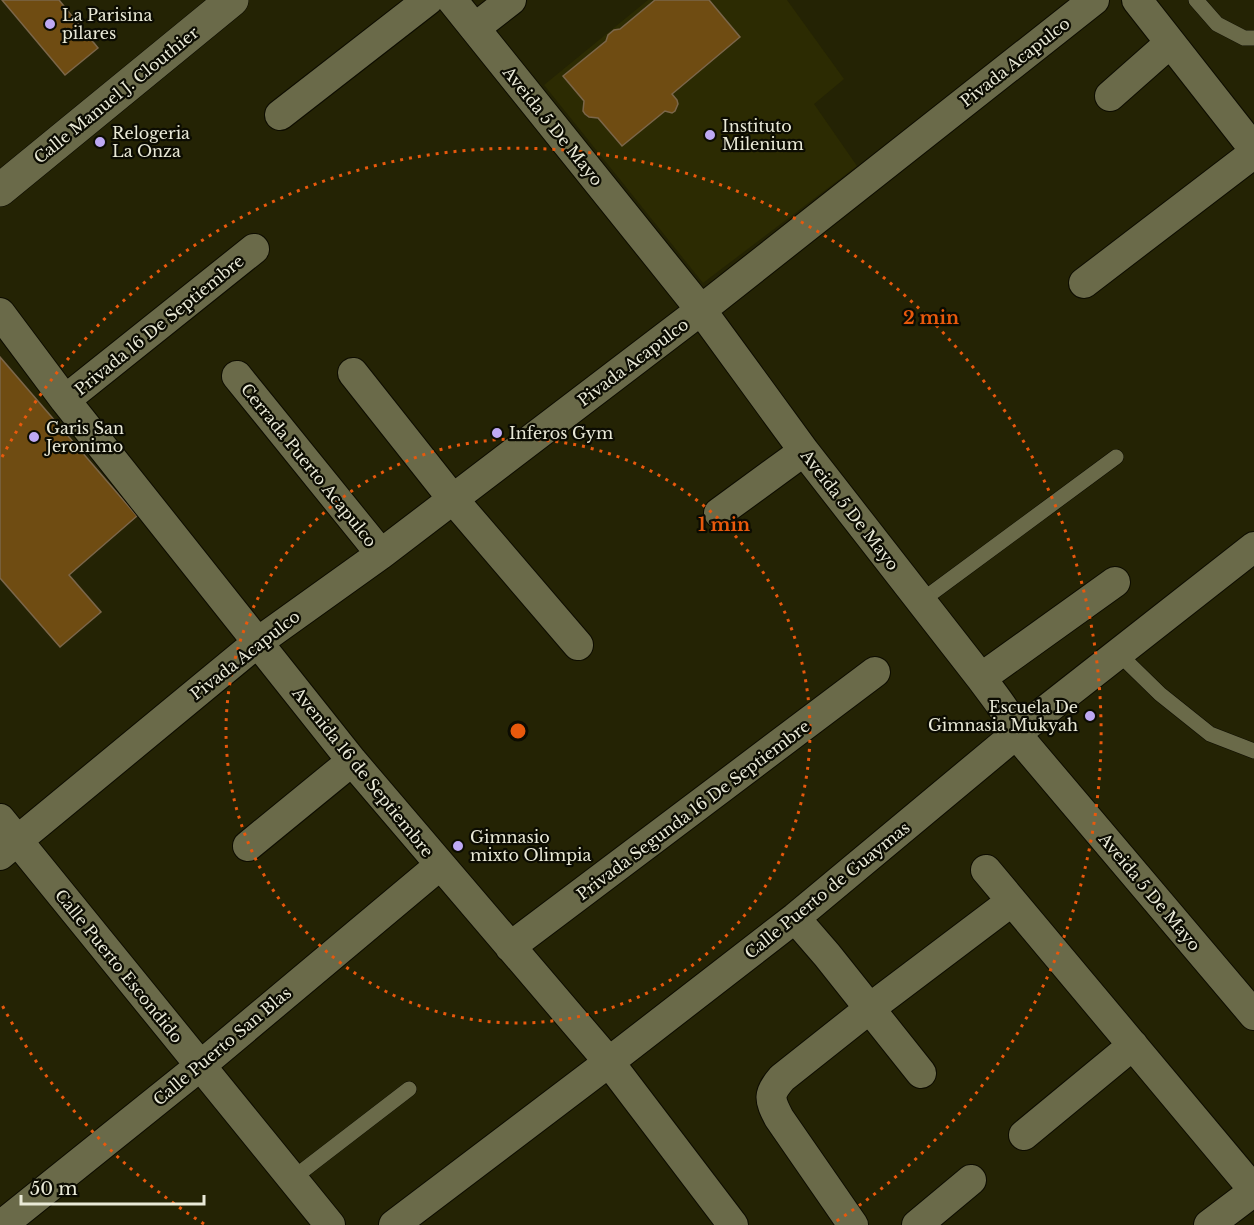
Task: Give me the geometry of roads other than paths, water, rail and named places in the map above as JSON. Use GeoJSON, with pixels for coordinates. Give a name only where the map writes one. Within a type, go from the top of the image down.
{"type":"FeatureCollection","features":[{"type":"Feature","properties":{"kind":"street","name":"Calle Manuel J. Clouthier"},"geometry":{"type":"LineString","coordinates":[[0,161],[196,0]]}},
{"type":"Feature","properties":{"kind":"street","name":"Calle Manuel J. Clouthier"},"geometry":{"type":"LineString","coordinates":[[0,190],[232,0]]}},
{"type":"Feature","properties":{"kind":"street"},"geometry":{"type":"LineString","coordinates":[[280,115],[428,0]]}},
{"type":"Feature","properties":{"kind":"street","name":"Aveida 5 De Mayo"},"geometry":{"type":"LineString","coordinates":[[452,0],[701,310],[804,451],[981,678],[1007,715],[1016,735],[1254,1015]]}},
{"type":"Feature","properties":{"kind":"street"},"geometry":{"type":"LineString","coordinates":[[475,28],[511,0]]}},
{"type":"Feature","properties":{"kind":"street","name":"Pivada Acapulco"},"geometry":{"type":"LineString","coordinates":[[6,838],[258,642],[381,554],[701,310],[1094,0]]}},
{"type":"Feature","properties":{"kind":"street"},"geometry":{"type":"LineString","coordinates":[[1084,283],[1254,151],[1137,0]]}},
{"type":"Feature","properties":{"kind":"street"},"geometry":{"type":"LineString","coordinates":[[1110,96],[1170,43]]}},
{"type":"Feature","properties":{"kind":"street","name":"Privada 16 De Septiembre"},"geometry":{"type":"LineString","coordinates":[[65,400],[254,249]]}},
{"type":"Feature","properties":{"kind":"street","name":"Avenida 16 de Septiembre"},"geometry":{"type":"LineString","coordinates":[[0,313],[65,400],[352,761],[609,1062],[733,1225]]}},
{"type":"Feature","properties":{"kind":"street"},"geometry":{"type":"LineString","coordinates":[[353,373],[452,498],[578,645]]}},
{"type":"Feature","properties":{"kind":"street","name":"Cerrada Puerto Acapulco"},"geometry":{"type":"LineString","coordinates":[[237,376],[381,554]]}},
{"type":"Feature","properties":{"kind":"street"},"geometry":{"type":"LineString","coordinates":[[719,513],[804,451]]}},
{"type":"Feature","properties":{"kind":"street","name":"Calle Puerto de Guaymas"},"geometry":{"type":"LineString","coordinates":[[394,1225],[795,918],[1118,653],[1249,560]]}},
{"type":"Feature","properties":{"kind":"street"},"geometry":{"type":"LineString","coordinates":[[981,678],[1115,582]]}},
{"type":"Feature","properties":{"kind":"street","name":"Privada Segunda 16 De Septiembre"},"geometry":{"type":"LineString","coordinates":[[510,947],[875,672]]}},
{"type":"Feature","properties":{"kind":"street"},"geometry":{"type":"LineString","coordinates":[[248,846],[352,761]]}},
{"type":"Feature","properties":{"kind":"street","name":"Calle Puerto Escondido"},"geometry":{"type":"LineString","coordinates":[[6,838],[200,1066],[330,1225]]}},
{"type":"Feature","properties":{"kind":"street","name":"Calle Puerto San Blas"},"geometry":{"type":"LineString","coordinates":[[2,1225],[200,1066],[440,865]]}},
{"type":"Feature","properties":{"kind":"street"},"geometry":{"type":"LineString","coordinates":[[986,870],[1254,1190],[1209,1225]]}},
{"type":"Feature","properties":{"kind":"street"},"geometry":{"type":"LineString","coordinates":[[853,1225],[779,1118],[773,1107],[771,1095],[774,1088],[782,1078],[869,1008],[1012,902]]}},
{"type":"Feature","properties":{"kind":"street"},"geometry":{"type":"LineString","coordinates":[[795,918],[921,1073]]}},
{"type":"Feature","properties":{"kind":"street"},"geometry":{"type":"LineString","coordinates":[[1024,1135],[1133,1046]]}},
{"type":"Feature","properties":{"kind":"street"},"geometry":{"type":"LineString","coordinates":[[917,1225],[971,1180]]}},
{"type":"Feature","properties":{"kind":"lane"},"geometry":{"type":"LineString","coordinates":[[1196,0],[1217,24],[1244,39],[1254,38]]}},
{"type":"Feature","properties":{"kind":"lane"},"geometry":{"type":"LineString","coordinates":[[921,601],[1116,457]]}},
{"type":"Feature","properties":{"kind":"lane"},"geometry":{"type":"LineString","coordinates":[[1118,653],[1160,694],[1210,734],[1254,751]]}},
{"type":"Feature","properties":{"kind":"lane"},"geometry":{"type":"LineString","coordinates":[[292,1179],[409,1089]]}},
{"type":"Feature","properties":{"kind":"place","name":"La Parisina pilares"},"geometry":{"type":"Point","coordinates":[50,24]}},
{"type":"Feature","properties":{"kind":"place","name":"Instituto Milenium"},"geometry":{"type":"Point","coordinates":[710,135]}},
{"type":"Feature","properties":{"kind":"place","name":"Relogeria La Onza"},"geometry":{"type":"Point","coordinates":[100,142]}},
{"type":"Feature","properties":{"kind":"place","name":"Inferos Gym"},"geometry":{"type":"Point","coordinates":[497,433]}},
{"type":"Feature","properties":{"kind":"place","name":"Garis San Jeronimo"},"geometry":{"type":"Point","coordinates":[34,437]}},
{"type":"Feature","properties":{"kind":"place","name":"Escuela De Gimnasia Mukyah"},"geometry":{"type":"Point","coordinates":[1090,716]}},
{"type":"Feature","properties":{"kind":"place","name":"Gimnasio mixto Olimpia"},"geometry":{"type":"Point","coordinates":[458,846]}}]}
